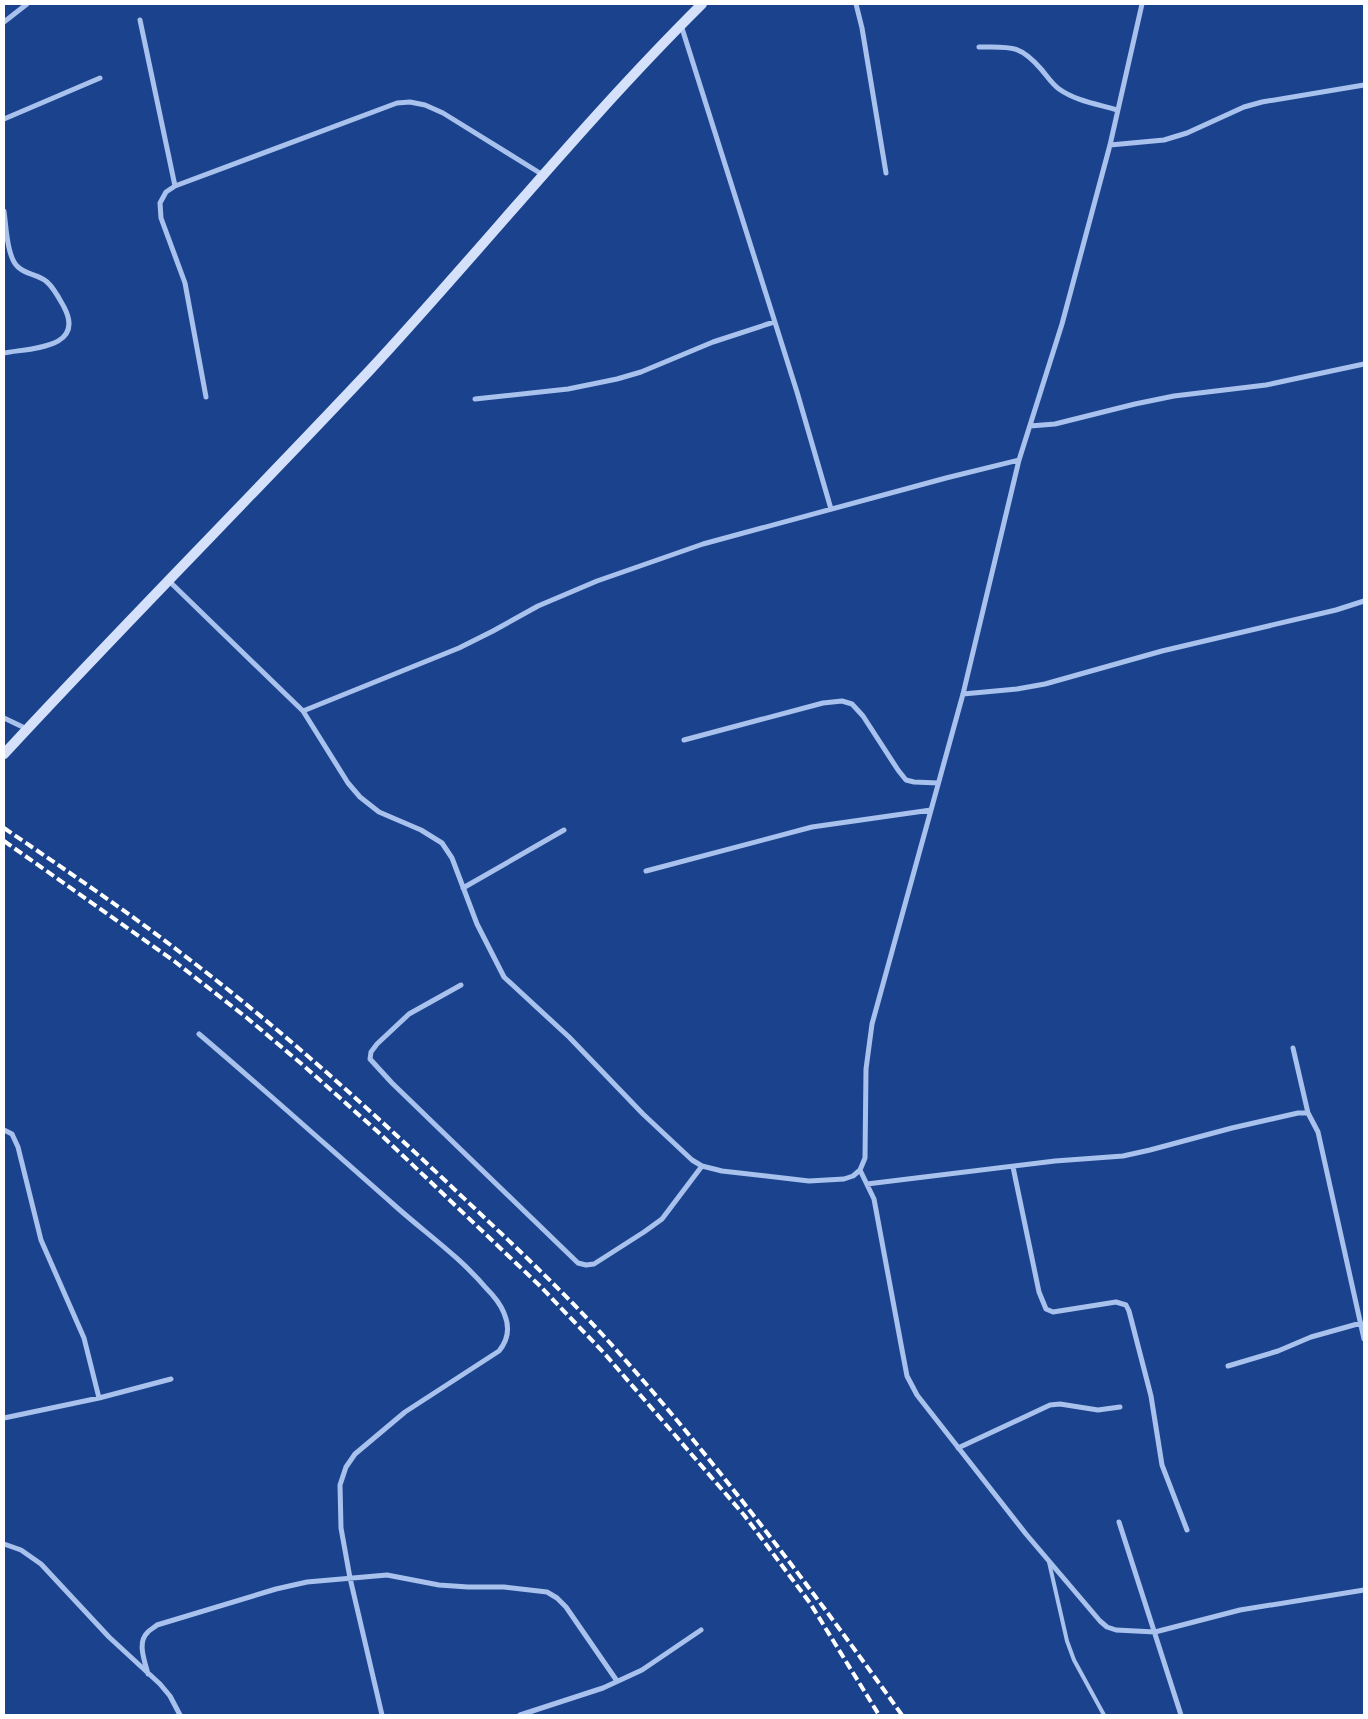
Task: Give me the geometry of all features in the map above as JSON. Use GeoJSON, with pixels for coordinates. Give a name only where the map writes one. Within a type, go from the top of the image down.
{"type":"FeatureCollection","features":[{"type":"Feature","properties":{"kind":"street"},"geometry":{"type":"LineString","coordinates":[[4,22],[27,4]]}},
{"type":"Feature","properties":{"kind":"street"},"geometry":{"type":"LineString","coordinates":[[4,754],[370,369],[543,175],[702,4]]}},
{"type":"Feature","properties":{"kind":"street"},"geometry":{"type":"LineString","coordinates":[[856,4],[862,28],[886,173]]}},
{"type":"Feature","properties":{"kind":"street"},"geometry":{"type":"LineString","coordinates":[[168,580],[303,711],[348,783],[360,798],[379,812],[421,830],[442,843],[450,852],[477,924],[504,977],[568,1037],[682,1152],[702,1166],[722,1171],[809,1181],[844,1179],[853,1176],[860,1170],[865,1158],[866,1069],[872,1024],[963,694],[1019,460],[1062,324],[1110,145],[1142,4]]}},
{"type":"Feature","properties":{"kind":"street"},"geometry":{"type":"LineString","coordinates":[[140,20],[176,186]]}},
{"type":"Feature","properties":{"kind":"street"},"geometry":{"type":"LineString","coordinates":[[681,25],[832,509]]}},
{"type":"Feature","properties":{"kind":"street"},"geometry":{"type":"LineString","coordinates":[[979,47],[1009,47],[1021,50],[1057,87],[1072,97],[1117,110]]}},
{"type":"Feature","properties":{"kind":"street"},"geometry":{"type":"LineString","coordinates":[[4,119],[100,78]]}},
{"type":"Feature","properties":{"kind":"street"},"geometry":{"type":"LineString","coordinates":[[1110,145],[1164,140],[1187,133],[1253,104],[1364,85]]}},
{"type":"Feature","properties":{"kind":"street"},"geometry":{"type":"LineString","coordinates":[[206,397],[185,283],[161,218],[160,204],[166,192],[176,186],[397,103],[410,102],[425,105],[443,113],[543,175]]}},
{"type":"Feature","properties":{"kind":"street"},"geometry":{"type":"LineString","coordinates":[[4,211],[10,252],[14,262],[17,267],[45,280],[52,287],[70,321],[68,332],[63,339],[55,343],[4,352]]}},
{"type":"Feature","properties":{"kind":"street"},"geometry":{"type":"LineString","coordinates":[[475,400],[568,389],[641,372],[712,342],[774,322]]}},
{"type":"Feature","properties":{"kind":"street"},"geometry":{"type":"LineString","coordinates":[[1030,426],[1055,424],[1174,396],[1266,385],[1364,364]]}},
{"type":"Feature","properties":{"kind":"street"},"geometry":{"type":"LineString","coordinates":[[303,711],[460,648],[538,606],[597,581],[703,544],[1019,460]]}},
{"type":"Feature","properties":{"kind":"street"},"geometry":{"type":"LineString","coordinates":[[963,694],[1017,689],[1045,684],[1162,651],[1336,610],[1364,601]]}},
{"type":"Feature","properties":{"kind":"street"},"geometry":{"type":"LineString","coordinates":[[684,740],[823,703],[842,702],[852,704],[863,716],[906,780],[938,783]]}},
{"type":"Feature","properties":{"kind":"street"},"geometry":{"type":"LineString","coordinates":[[4,718],[26,729]]}},
{"type":"Feature","properties":{"kind":"street"},"geometry":{"type":"LineString","coordinates":[[646,871],[812,827],[931,810]]}},
{"type":"Feature","properties":{"kind":"street"},"geometry":{"type":"LineString","coordinates":[[463,888],[564,830]]}},
{"type":"Feature","properties":{"kind":"street"},"geometry":{"type":"LineString","coordinates":[[461,985],[409,1014],[377,1044],[371,1052],[370,1059],[392,1084],[461,1148],[578,1263],[586,1266],[594,1264],[662,1219],[702,1166]]}},
{"type":"Feature","properties":{"kind":"street"},"geometry":{"type":"LineString","coordinates":[[199,1034],[471,1270],[495,1298],[504,1313],[508,1332],[506,1343],[499,1351],[405,1412],[355,1454],[346,1467],[340,1485],[341,1528],[350,1578],[382,1715]]}},
{"type":"Feature","properties":{"kind":"street"},"geometry":{"type":"LineString","coordinates":[[1293,1048],[1308,1114],[1318,1132],[1364,1339]]}},
{"type":"Feature","properties":{"kind":"street"},"geometry":{"type":"LineString","coordinates":[[867,1184],[1055,1161],[1123,1156],[1298,1113],[1308,1114]]}},
{"type":"Feature","properties":{"kind":"street"},"geometry":{"type":"LineString","coordinates":[[4,1130],[12,1134],[18,1147],[41,1240],[84,1338],[99,1398]]}},
{"type":"Feature","properties":{"kind":"street"},"geometry":{"type":"LineString","coordinates":[[1013,1167],[1039,1292],[1046,1309],[1053,1312],[1116,1302],[1126,1305],[1129,1311],[1151,1396],[1162,1465],[1187,1530]]}},
{"type":"Feature","properties":{"kind":"street"},"geometry":{"type":"LineString","coordinates":[[860,1170],[874,1199],[908,1376],[917,1395],[1026,1534],[1107,1627],[1116,1630],[1154,1632],[1240,1610],[1364,1590]]}},
{"type":"Feature","properties":{"kind":"street"},"geometry":{"type":"LineString","coordinates":[[1228,1366],[1278,1351],[1311,1337],[1360,1323]]}},
{"type":"Feature","properties":{"kind":"street"},"geometry":{"type":"LineString","coordinates":[[4,1418],[99,1398],[171,1379]]}},
{"type":"Feature","properties":{"kind":"street"},"geometry":{"type":"LineString","coordinates":[[958,1448],[1050,1406],[1060,1404],[1098,1410],[1120,1407]]}},
{"type":"Feature","properties":{"kind":"street"},"geometry":{"type":"LineString","coordinates":[[1119,1522],[1180,1715]]}},
{"type":"Feature","properties":{"kind":"street"},"geometry":{"type":"LineString","coordinates":[[4,1544],[21,1550],[41,1564],[109,1637],[160,1684],[170,1696],[180,1715]]}},
{"type":"Feature","properties":{"kind":"street"},"geometry":{"type":"LineString","coordinates":[[148,1674],[143,1655],[142,1641],[146,1633],[157,1625],[276,1588],[307,1582],[387,1575],[439,1585],[468,1588],[504,1587],[548,1592],[566,1607],[617,1681]]}},
{"type":"Feature","properties":{"kind":"street"},"geometry":{"type":"LineString","coordinates":[[520,1715],[527,1715],[603,1688],[642,1670],[701,1630]]}},
{"type":"Feature","properties":{"kind":"lane"},"geometry":{"type":"LineString","coordinates":[[1049,1562],[1067,1641],[1074,1660],[1104,1715]]}},
{"type":"Feature","properties":{"kind":"railway"},"geometry":{"type":"LineString","coordinates":[[4,828],[138,921],[251,1008],[320,1066],[386,1126],[495,1227],[558,1289],[599,1331],[657,1396],[730,1485],[835,1622],[902,1715]]}},
{"type":"Feature","properties":{"kind":"railway"},"geometry":{"type":"LineString","coordinates":[[4,841],[174,961],[247,1018],[377,1131],[539,1285],[604,1353],[744,1515],[810,1603],[879,1715]]}}]}
